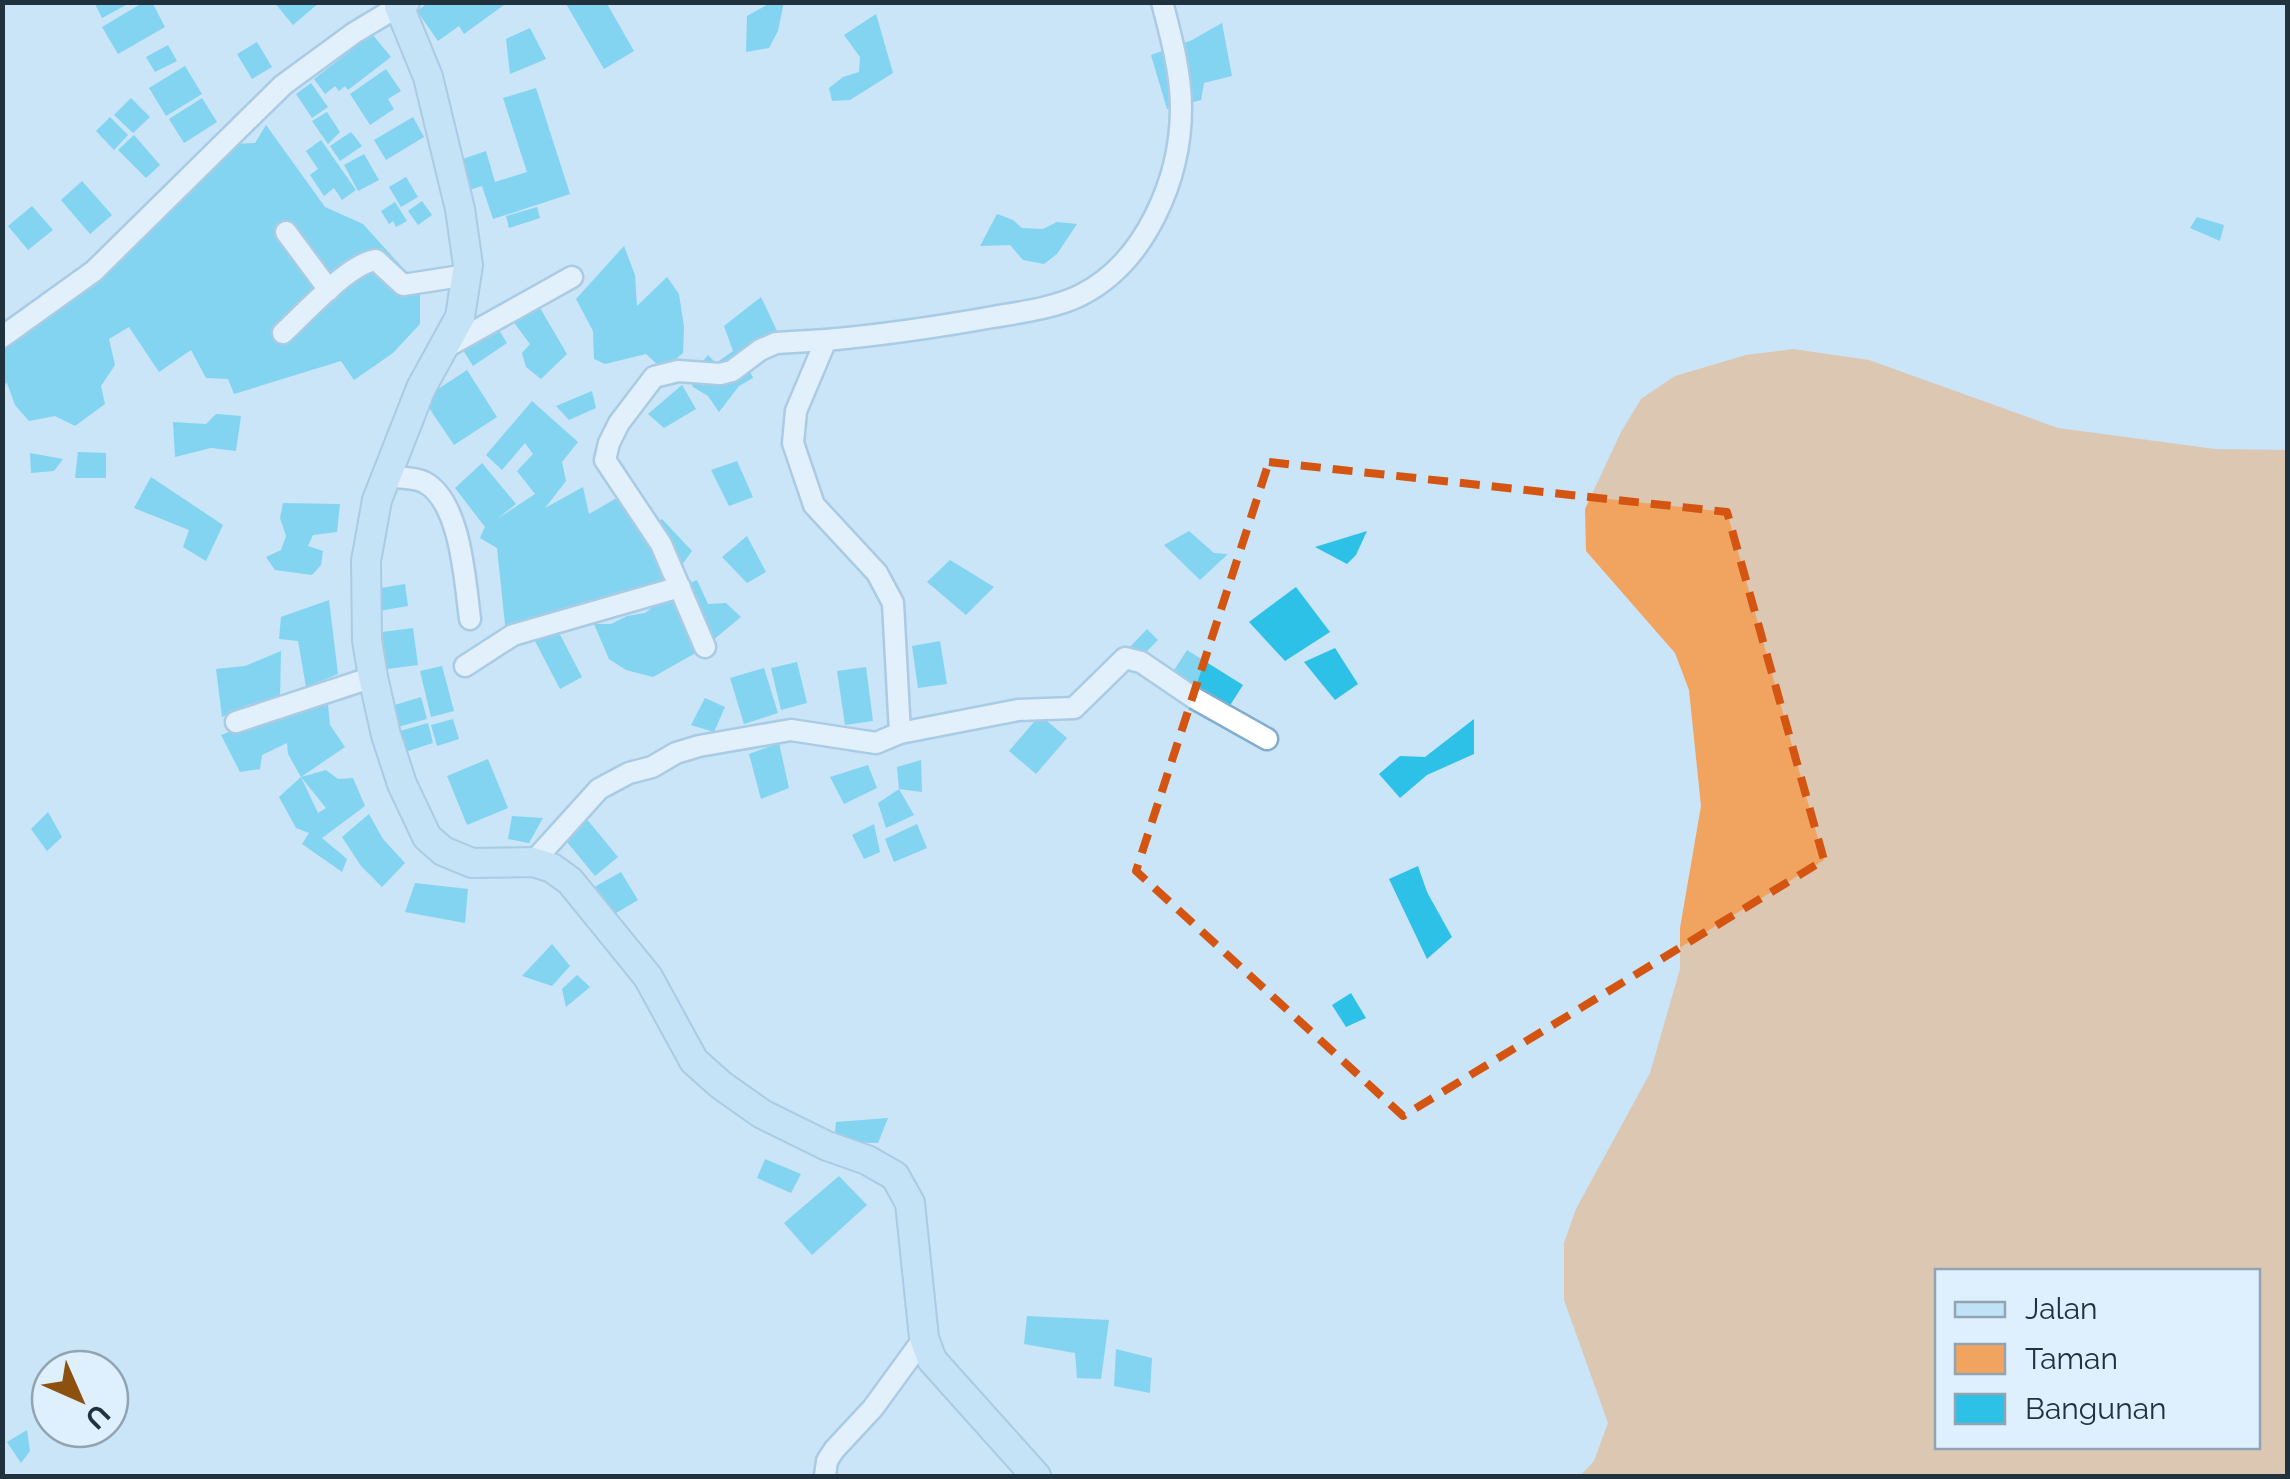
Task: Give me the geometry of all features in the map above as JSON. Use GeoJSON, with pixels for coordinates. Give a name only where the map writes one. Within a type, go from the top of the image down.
{"type":"FeatureCollection","features":[{"type":"Feature","properties":{"kind":"street"},"geometry":{"type":"LineString","coordinates":[[705,647],[661,544],[606,460],[608,443],[619,423],[654,377],[678,371],[732,371],[776,343],[941,326],[1046,307],[1079,296],[1106,280],[1135,251],[1151,222],[1165,192],[1176,150],[1180,86],[1162,2]]}},
{"type":"Feature","properties":{"kind":"street"},"geometry":{"type":"LineString","coordinates":[[2,337],[94,271],[282,84],[402,4],[428,77],[463,223],[468,275],[460,317],[421,388],[377,500],[366,561],[367,640],[397,768],[427,837],[443,852],[472,864],[533,862],[552,868],[581,895],[648,978],[686,1048],[705,1072],[762,1114],[895,1176],[904,1186],[912,1216],[924,1338],[939,1370],[1036,1476]]}},
{"type":"Feature","properties":{"kind":"street"},"geometry":{"type":"LineString","coordinates":[[286,232],[329,290]]}},
{"type":"Feature","properties":{"kind":"street"},"geometry":{"type":"LineString","coordinates":[[284,333],[329,290],[372,260],[403,285],[468,275]]}},
{"type":"Feature","properties":{"kind":"street"},"geometry":{"type":"LineString","coordinates":[[443,350],[572,278]]}},
{"type":"Feature","properties":{"kind":"street"},"geometry":{"type":"LineString","coordinates":[[826,340],[796,411],[793,443],[814,505],[877,573],[893,603],[900,733]]}},
{"type":"Feature","properties":{"kind":"street"},"geometry":{"type":"LineString","coordinates":[[386,476],[420,480],[447,507],[462,562],[470,619]]}},
{"type":"Feature","properties":{"kind":"street"},"geometry":{"type":"LineString","coordinates":[[465,666],[514,634],[680,587]]}},
{"type":"Feature","properties":{"kind":"street"},"geometry":{"type":"LineString","coordinates":[[533,862],[599,789],[676,753],[791,730],[876,742],[900,733],[1018,710],[1074,708],[1118,662],[1129,657],[1267,739]]}},
{"type":"Feature","properties":{"kind":"street"},"geometry":{"type":"LineString","coordinates":[[236,722],[373,677]]}},
{"type":"Feature","properties":{"kind":"street"},"geometry":{"type":"LineString","coordinates":[[825,1476],[827,1461],[834,1450],[873,1408],[924,1338]]}},
{"type":"Feature","properties":{"kind":"highlighted area"},"geometry":{"type":"Polygon","coordinates":[[[1269,462],[1727,512],[1824,860],[1403,1116],[1136,871],[1269,462]]]}},
{"type":"Feature","properties":{"kind":"green space"},"geometry":{"type":"Polygon","coordinates":[[[1793,349],[1869,360],[2058,428],[2215,449],[2287,450],[2287,1476],[1580,1476],[1594,1461],[1608,1423],[1564,1300],[1564,1243],[1576,1209],[1650,1073],[1680,969],[1680,928],[1701,806],[1689,690],[1675,653],[1586,551],[1585,509],[1641,399],[1675,376],[1746,355],[1793,349]]]}},
{"type":"Feature","properties":{"kind":"building"},"geometry":{"type":"Polygon","coordinates":[[[94,2],[124,2],[126,5],[102,18],[94,2]]]}},
{"type":"Feature","properties":{"kind":"building"},"geometry":{"type":"Polygon","coordinates":[[[144,2],[152,2],[165,27],[118,54],[102,27],[144,2]]]}},
{"type":"Feature","properties":{"kind":"building"},"geometry":{"type":"Polygon","coordinates":[[[274,2],[320,2],[293,25],[274,2]]]}},
{"type":"Feature","properties":{"kind":"building"},"geometry":{"type":"Polygon","coordinates":[[[429,2],[508,2],[464,34],[459,26],[438,41],[417,11],[429,2]]]}},
{"type":"Feature","properties":{"kind":"building"},"geometry":{"type":"Polygon","coordinates":[[[565,2],[606,2],[634,51],[604,69],[565,2]]]}},
{"type":"Feature","properties":{"kind":"building"},"geometry":{"type":"Polygon","coordinates":[[[772,2],[784,2],[778,31],[769,48],[746,52],[747,16],[772,2]]]}},
{"type":"Feature","properties":{"kind":"building"},"geometry":{"type":"Polygon","coordinates":[[[876,14],[893,73],[850,100],[832,101],[829,88],[843,77],[859,72],[860,57],[844,35],[876,14]]]}},
{"type":"Feature","properties":{"kind":"building"},"geometry":{"type":"Polygon","coordinates":[[[1222,23],[1232,76],[1204,83],[1201,100],[1167,109],[1151,55],[1192,40],[1222,23]]]}},
{"type":"Feature","properties":{"kind":"building"},"geometry":{"type":"Polygon","coordinates":[[[530,28],[546,59],[510,74],[506,39],[530,28]]]}},
{"type":"Feature","properties":{"kind":"building"},"geometry":{"type":"Polygon","coordinates":[[[372,34],[391,57],[348,90],[345,86],[339,91],[335,86],[325,94],[314,79],[372,34]]]}},
{"type":"Feature","properties":{"kind":"building"},"geometry":{"type":"Polygon","coordinates":[[[257,42],[272,67],[252,79],[237,54],[257,42]]]}},
{"type":"Feature","properties":{"kind":"building"},"geometry":{"type":"Polygon","coordinates":[[[168,45],[177,61],[155,72],[146,57],[168,45]]]}},
{"type":"Feature","properties":{"kind":"building"},"geometry":{"type":"Polygon","coordinates":[[[185,66],[202,94],[166,116],[149,88],[185,66]]]}},
{"type":"Feature","properties":{"kind":"building"},"geometry":{"type":"Polygon","coordinates":[[[386,69],[401,91],[388,99],[394,109],[370,125],[350,94],[386,69]]]}},
{"type":"Feature","properties":{"kind":"building"},"geometry":{"type":"Polygon","coordinates":[[[311,83],[328,107],[312,118],[296,94],[311,83]]]}},
{"type":"Feature","properties":{"kind":"building"},"geometry":{"type":"Polygon","coordinates":[[[536,88],[570,194],[493,219],[482,186],[466,191],[457,161],[486,151],[495,182],[527,172],[503,98],[536,88]]]}},
{"type":"Feature","properties":{"kind":"building"},"geometry":{"type":"Polygon","coordinates":[[[131,98],[150,117],[133,133],[114,115],[131,98]]]}},
{"type":"Feature","properties":{"kind":"building"},"geometry":{"type":"Polygon","coordinates":[[[202,98],[217,122],[184,143],[169,119],[202,98]]]}},
{"type":"Feature","properties":{"kind":"building"},"geometry":{"type":"Polygon","coordinates":[[[327,112],[340,132],[328,144],[312,121],[327,112]]]}},
{"type":"Feature","properties":{"kind":"building"},"geometry":{"type":"Polygon","coordinates":[[[110,117],[128,135],[114,150],[96,131],[110,117]]]}},
{"type":"Feature","properties":{"kind":"building"},"geometry":{"type":"Polygon","coordinates":[[[413,117],[424,137],[386,160],[374,140],[413,117]]]}},
{"type":"Feature","properties":{"kind":"building"},"geometry":{"type":"Polygon","coordinates":[[[266,125],[325,207],[363,224],[420,287],[420,324],[393,353],[354,380],[341,361],[234,394],[228,379],[206,378],[191,350],[159,372],[129,327],[109,339],[115,365],[101,386],[105,404],[75,426],[55,416],[29,421],[15,405],[7,383],[2,386],[2,345],[234,144],[255,143],[266,125]]]}},
{"type":"Feature","properties":{"kind":"building"},"geometry":{"type":"Polygon","coordinates":[[[351,132],[362,146],[340,161],[330,146],[351,132]]]}},
{"type":"Feature","properties":{"kind":"building"},"geometry":{"type":"Polygon","coordinates":[[[134,135],[160,165],[146,178],[118,150],[134,135]]]}},
{"type":"Feature","properties":{"kind":"building"},"geometry":{"type":"Polygon","coordinates":[[[321,140],[356,190],[342,200],[334,188],[324,196],[310,175],[318,169],[306,151],[321,140]]]}},
{"type":"Feature","properties":{"kind":"building"},"geometry":{"type":"Polygon","coordinates":[[[364,154],[379,180],[358,191],[344,165],[364,154]]]}},
{"type":"Feature","properties":{"kind":"building"},"geometry":{"type":"Polygon","coordinates":[[[406,177],[418,197],[401,207],[389,187],[406,177]]]}},
{"type":"Feature","properties":{"kind":"building"},"geometry":{"type":"Polygon","coordinates":[[[82,181],[112,215],[90,234],[61,200],[82,181]]]}},
{"type":"Feature","properties":{"kind":"building"},"geometry":{"type":"Polygon","coordinates":[[[422,201],[432,215],[418,225],[408,211],[422,201]]]}},
{"type":"Feature","properties":{"kind":"building"},"geometry":{"type":"Polygon","coordinates":[[[395,202],[407,221],[396,227],[393,221],[389,224],[381,211],[395,202]]]}},
{"type":"Feature","properties":{"kind":"building"},"geometry":{"type":"Polygon","coordinates":[[[32,206],[53,230],[28,250],[8,226],[32,206]]]}},
{"type":"Feature","properties":{"kind":"building"},"geometry":{"type":"Polygon","coordinates":[[[537,207],[540,218],[509,228],[506,216],[537,207]]]}},
{"type":"Feature","properties":{"kind":"building"},"geometry":{"type":"Polygon","coordinates":[[[997,214],[1022,228],[1043,229],[1057,222],[1077,224],[1057,254],[1044,264],[1023,260],[1010,245],[980,246],[997,214]]]}},
{"type":"Feature","properties":{"kind":"building"},"geometry":{"type":"Polygon","coordinates":[[[2197,217],[2224,225],[2220,241],[2190,228],[2197,217]]]}},
{"type":"Feature","properties":{"kind":"building"},"geometry":{"type":"Polygon","coordinates":[[[624,246],[635,275],[637,306],[667,277],[679,294],[683,353],[663,370],[646,354],[605,364],[594,359],[593,331],[576,299],[624,246]]]}},
{"type":"Feature","properties":{"kind":"building"},"geometry":{"type":"Polygon","coordinates":[[[533,296],[567,354],[541,379],[526,367],[522,353],[530,344],[509,316],[533,296]]]}},
{"type":"Feature","properties":{"kind":"building"},"geometry":{"type":"Polygon","coordinates":[[[761,297],[778,333],[743,356],[753,378],[739,386],[719,412],[689,378],[708,355],[716,363],[733,351],[724,326],[761,297]]]}},
{"type":"Feature","properties":{"kind":"building"},"geometry":{"type":"Polygon","coordinates":[[[495,324],[507,343],[473,366],[461,347],[495,324]]]}},
{"type":"Feature","properties":{"kind":"building"},"geometry":{"type":"Polygon","coordinates":[[[467,370],[497,417],[454,445],[423,399],[467,370]]]}},
{"type":"Feature","properties":{"kind":"building"},"geometry":{"type":"Polygon","coordinates":[[[682,385],[696,409],[664,428],[648,414],[682,385]]]}},
{"type":"Feature","properties":{"kind":"building"},"geometry":{"type":"Polygon","coordinates":[[[592,391],[596,408],[569,420],[556,406],[592,391]]]}},
{"type":"Feature","properties":{"kind":"building"},"geometry":{"type":"Polygon","coordinates":[[[532,401],[578,442],[562,462],[566,481],[545,508],[583,487],[589,514],[622,495],[647,530],[662,519],[692,551],[679,569],[648,594],[574,612],[558,609],[542,623],[506,634],[497,548],[480,538],[485,527],[455,488],[482,463],[516,504],[497,519],[535,494],[517,471],[533,454],[525,443],[502,470],[486,455],[532,401]]]}},
{"type":"Feature","properties":{"kind":"building"},"geometry":{"type":"Polygon","coordinates":[[[216,414],[241,416],[236,451],[211,448],[175,457],[173,422],[206,424],[216,414]]]}},
{"type":"Feature","properties":{"kind":"building"},"geometry":{"type":"Polygon","coordinates":[[[78,452],[106,453],[106,478],[75,478],[78,452]]]}},
{"type":"Feature","properties":{"kind":"building"},"geometry":{"type":"Polygon","coordinates":[[[30,453],[63,459],[54,471],[31,473],[30,453]]]}},
{"type":"Feature","properties":{"kind":"building"},"geometry":{"type":"Polygon","coordinates":[[[737,461],[753,497],[729,506],[711,470],[737,461]]]}},
{"type":"Feature","properties":{"kind":"building"},"geometry":{"type":"Polygon","coordinates":[[[151,477],[223,525],[206,561],[183,547],[189,530],[134,508],[151,477]]]}},
{"type":"Feature","properties":{"kind":"building"},"geometry":{"type":"Polygon","coordinates":[[[283,503],[340,504],[337,532],[313,535],[308,546],[323,551],[321,565],[312,575],[275,570],[266,557],[281,550],[286,536],[280,518],[283,503]]]}},
{"type":"Feature","properties":{"kind":"building"},"geometry":{"type":"Polygon","coordinates":[[[1189,531],[1214,553],[1228,554],[1200,580],[1164,545],[1189,531]]]}},
{"type":"Feature","properties":{"kind":"building"},"geometry":{"type":"Polygon","coordinates":[[[1367,531],[1356,555],[1347,564],[1315,547],[1367,531]]]}},
{"type":"Feature","properties":{"kind":"building"},"geometry":{"type":"Polygon","coordinates":[[[747,536],[766,572],[747,583],[722,557],[747,536]]]}},
{"type":"Feature","properties":{"kind":"building"},"geometry":{"type":"Polygon","coordinates":[[[950,560],[994,587],[966,615],[927,582],[950,560]]]}},
{"type":"Feature","properties":{"kind":"building"},"geometry":{"type":"Polygon","coordinates":[[[697,580],[708,604],[726,603],[741,617],[701,650],[653,677],[626,670],[609,659],[594,624],[611,624],[645,613],[678,588],[697,580]]]}},
{"type":"Feature","properties":{"kind":"building"},"geometry":{"type":"Polygon","coordinates":[[[405,584],[408,606],[379,611],[375,589],[405,584]]]}},
{"type":"Feature","properties":{"kind":"building"},"geometry":{"type":"Polygon","coordinates":[[[1296,587],[1330,632],[1285,661],[1249,622],[1296,587]]]}},
{"type":"Feature","properties":{"kind":"building"},"geometry":{"type":"Polygon","coordinates":[[[329,600],[338,674],[306,687],[298,641],[279,639],[281,617],[329,600]]]}},
{"type":"Feature","properties":{"kind":"building"},"geometry":{"type":"Polygon","coordinates":[[[413,628],[418,665],[387,669],[382,632],[413,628]]]}},
{"type":"Feature","properties":{"kind":"building"},"geometry":{"type":"Polygon","coordinates":[[[557,629],[582,677],[560,689],[535,641],[557,629]]]}},
{"type":"Feature","properties":{"kind":"building"},"geometry":{"type":"Polygon","coordinates":[[[1147,629],[1158,640],[1141,657],[1130,647],[1147,629]]]}},
{"type":"Feature","properties":{"kind":"building"},"geometry":{"type":"Polygon","coordinates":[[[940,641],[947,684],[918,688],[912,646],[940,641]]]}},
{"type":"Feature","properties":{"kind":"building"},"geometry":{"type":"Polygon","coordinates":[[[1335,648],[1358,684],[1335,700],[1304,662],[1335,648]]]}},
{"type":"Feature","properties":{"kind":"building"},"geometry":{"type":"Polygon","coordinates":[[[1187,650],[1243,685],[1227,710],[1171,675],[1187,650]]]}},
{"type":"Feature","properties":{"kind":"building"},"geometry":{"type":"Polygon","coordinates":[[[281,651],[280,698],[247,705],[222,717],[216,669],[245,666],[281,651]]]}},
{"type":"Feature","properties":{"kind":"building"},"geometry":{"type":"Polygon","coordinates":[[[797,662],[807,703],[781,710],[771,668],[797,662]]]}},
{"type":"Feature","properties":{"kind":"building"},"geometry":{"type":"Polygon","coordinates":[[[442,666],[454,711],[431,717],[420,671],[442,666]]]}},
{"type":"Feature","properties":{"kind":"building"},"geometry":{"type":"Polygon","coordinates":[[[866,667],[873,721],[845,725],[837,671],[866,667]]]}},
{"type":"Feature","properties":{"kind":"building"},"geometry":{"type":"Polygon","coordinates":[[[764,668],[778,713],[744,724],[730,678],[764,668]]]}},
{"type":"Feature","properties":{"kind":"building"},"geometry":{"type":"Polygon","coordinates":[[[327,695],[330,725],[345,747],[301,777],[288,754],[287,743],[262,755],[260,769],[240,772],[221,735],[327,695]]]}},
{"type":"Feature","properties":{"kind":"building"},"geometry":{"type":"Polygon","coordinates":[[[421,697],[427,719],[394,728],[388,707],[421,697]]]}},
{"type":"Feature","properties":{"kind":"building"},"geometry":{"type":"Polygon","coordinates":[[[705,698],[725,707],[714,732],[691,725],[705,698]]]}},
{"type":"Feature","properties":{"kind":"building"},"geometry":{"type":"Polygon","coordinates":[[[1040,715],[1067,738],[1036,774],[1009,751],[1040,715]]]}},
{"type":"Feature","properties":{"kind":"building"},"geometry":{"type":"Polygon","coordinates":[[[453,719],[459,739],[437,746],[431,725],[453,719]]]}},
{"type":"Feature","properties":{"kind":"building"},"geometry":{"type":"Polygon","coordinates":[[[1474,719],[1474,754],[1427,775],[1400,798],[1379,774],[1400,756],[1425,757],[1474,719]]]}},
{"type":"Feature","properties":{"kind":"building"},"geometry":{"type":"Polygon","coordinates":[[[428,723],[433,743],[402,753],[396,732],[428,723]]]}},
{"type":"Feature","properties":{"kind":"building"},"geometry":{"type":"Polygon","coordinates":[[[779,743],[789,788],[761,799],[749,754],[779,743]]]}},
{"type":"Feature","properties":{"kind":"building"},"geometry":{"type":"Polygon","coordinates":[[[488,759],[508,808],[467,825],[447,776],[488,759]]]}},
{"type":"Feature","properties":{"kind":"building"},"geometry":{"type":"Polygon","coordinates":[[[921,760],[922,792],[899,789],[897,767],[921,760]]]}},
{"type":"Feature","properties":{"kind":"building"},"geometry":{"type":"Polygon","coordinates":[[[868,765],[877,788],[844,804],[830,777],[868,765]]]}},
{"type":"Feature","properties":{"kind":"building"},"geometry":{"type":"Polygon","coordinates":[[[326,770],[338,779],[353,778],[365,806],[322,838],[347,859],[342,872],[302,844],[309,833],[296,828],[279,797],[301,777],[326,770]],[[301,777],[318,813],[326,808],[301,777]]]}},
{"type":"Feature","properties":{"kind":"building"},"geometry":{"type":"Polygon","coordinates":[[[899,789],[914,815],[886,828],[878,803],[899,789]]]}},
{"type":"Feature","properties":{"kind":"building"},"geometry":{"type":"Polygon","coordinates":[[[48,812],[62,837],[47,851],[31,829],[48,812]]]}},
{"type":"Feature","properties":{"kind":"building"},"geometry":{"type":"Polygon","coordinates":[[[369,814],[383,839],[405,863],[382,887],[361,866],[342,837],[369,814]]]}},
{"type":"Feature","properties":{"kind":"building"},"geometry":{"type":"Polygon","coordinates":[[[512,816],[543,818],[529,843],[508,839],[512,816]]]}},
{"type":"Feature","properties":{"kind":"building"},"geometry":{"type":"Polygon","coordinates":[[[585,817],[618,857],[595,876],[562,836],[585,817]]]}},
{"type":"Feature","properties":{"kind":"building"},"geometry":{"type":"Polygon","coordinates":[[[874,824],[880,852],[864,859],[852,835],[874,824]]]}},
{"type":"Feature","properties":{"kind":"building"},"geometry":{"type":"Polygon","coordinates":[[[917,824],[927,848],[894,862],[885,839],[917,824]]]}},
{"type":"Feature","properties":{"kind":"building"},"geometry":{"type":"Polygon","coordinates":[[[1418,866],[1427,892],[1452,937],[1427,959],[1389,879],[1418,866]]]}},
{"type":"Feature","properties":{"kind":"building"},"geometry":{"type":"Polygon","coordinates":[[[621,872],[638,900],[606,919],[589,890],[621,872]]]}},
{"type":"Feature","properties":{"kind":"building"},"geometry":{"type":"Polygon","coordinates":[[[415,883],[468,889],[465,923],[405,912],[415,883]]]}},
{"type":"Feature","properties":{"kind":"building"},"geometry":{"type":"Polygon","coordinates":[[[552,944],[570,966],[552,986],[522,976],[552,944]]]}},
{"type":"Feature","properties":{"kind":"building"},"geometry":{"type":"Polygon","coordinates":[[[577,975],[590,987],[566,1007],[562,989],[577,975]]]}},
{"type":"Feature","properties":{"kind":"building"},"geometry":{"type":"Polygon","coordinates":[[[1351,993],[1366,1018],[1346,1027],[1332,1005],[1351,993]]]}},
{"type":"Feature","properties":{"kind":"building"},"geometry":{"type":"Polygon","coordinates":[[[888,1118],[878,1143],[834,1142],[836,1122],[888,1118]]]}},
{"type":"Feature","properties":{"kind":"building"},"geometry":{"type":"Polygon","coordinates":[[[765,1159],[801,1174],[791,1193],[757,1178],[765,1159]]]}},
{"type":"Feature","properties":{"kind":"building"},"geometry":{"type":"Polygon","coordinates":[[[839,1176],[867,1205],[812,1255],[784,1223],[839,1176]]]}},
{"type":"Feature","properties":{"kind":"building"},"geometry":{"type":"Polygon","coordinates":[[[1027,1316],[1109,1320],[1101,1379],[1077,1378],[1075,1353],[1024,1344],[1027,1316]]]}},
{"type":"Feature","properties":{"kind":"building"},"geometry":{"type":"Polygon","coordinates":[[[1116,1349],[1152,1358],[1150,1393],[1114,1386],[1116,1349]]]}},
{"type":"Feature","properties":{"kind":"building"},"geometry":{"type":"Polygon","coordinates":[[[27,1430],[30,1451],[21,1463],[7,1442],[27,1430]]]}}]}
